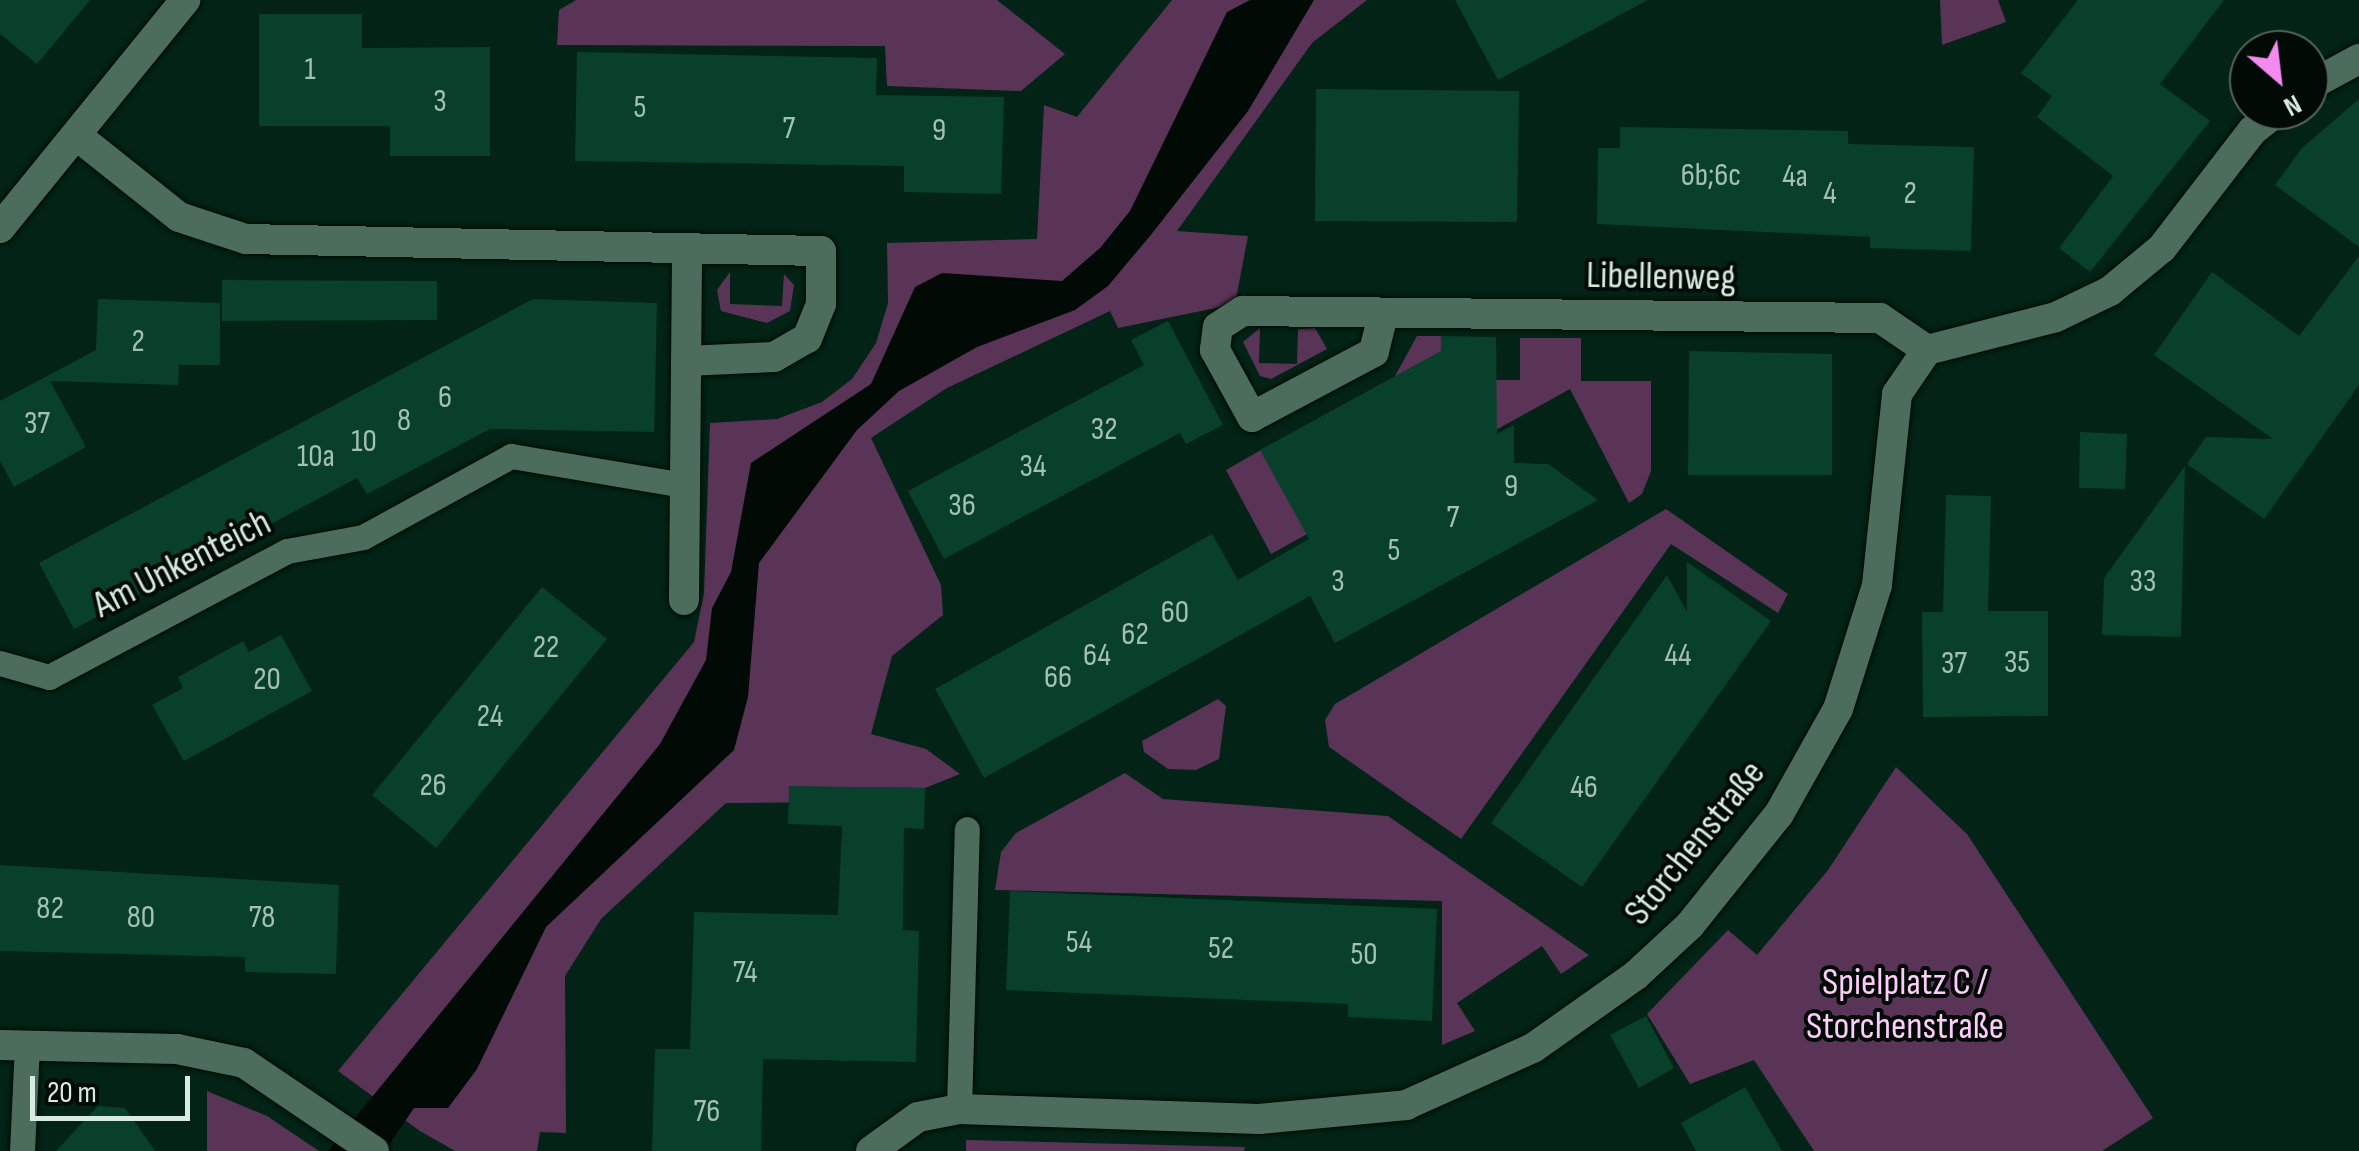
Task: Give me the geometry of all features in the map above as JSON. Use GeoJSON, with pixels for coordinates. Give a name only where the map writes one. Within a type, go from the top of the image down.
{"type":"FeatureCollection","features":[{"type":"Feature","properties":{"kind":"street"},"geometry":{"type":"LineString","coordinates":[[0,228],[186,0]]}},
{"type":"Feature","properties":{"kind":"street"},"geometry":{"type":"LineString","coordinates":[[2329,75],[2359,59]]}},
{"type":"Feature","properties":{"kind":"street"},"geometry":{"type":"LineString","coordinates":[[1927,350],[2056,316],[2110,292],[2162,248],[2253,130]]}},
{"type":"Feature","properties":{"kind":"street"},"geometry":{"type":"LineString","coordinates":[[76,135],[180,218],[246,239],[687,252],[821,250],[822,304],[807,338],[774,356],[686,360]]}},
{"type":"Feature","properties":{"kind":"street"},"geometry":{"type":"LineString","coordinates":[[684,600],[687,252]]}},
{"type":"Feature","properties":{"kind":"street","name":"Libellenweg"},"geometry":{"type":"LineString","coordinates":[[1383,315],[1374,352],[1252,417],[1215,350],[1218,326],[1243,311],[1880,318],[1927,350]]}},
{"type":"Feature","properties":{"kind":"street","name":"Storchenstraße"},"geometry":{"type":"LineString","coordinates":[[882,1147],[918,1117],[959,1108],[1259,1119],[1406,1105],[1533,1048],[1636,975],[1690,925],[1780,814],[1838,709],[1876,585],[1896,394],[1927,350]]}},
{"type":"Feature","properties":{"kind":"street"},"geometry":{"type":"LineString","coordinates":[[13,1046],[177,1049],[244,1063],[321,1110],[374,1151]]}},
{"type":"Feature","properties":{"kind":"lane","name":"Am Unkenteich"},"geometry":{"type":"LineString","coordinates":[[0,663],[49,677],[287,551],[363,536],[511,456],[684,485]]}},
{"type":"Feature","properties":{"kind":"lane"},"geometry":{"type":"LineString","coordinates":[[959,1108],[966,830]]}},
{"type":"Feature","properties":{"kind":"lane"},"geometry":{"type":"LineString","coordinates":[[13,1046],[22,1151]]}},
{"type":"Feature","properties":{"kind":"green space"},"geometry":{"type":"Polygon","coordinates":[[[576,0],[997,0],[1065,54],[1021,91],[887,86],[885,46],[557,45],[559,10],[576,0]]]}},
{"type":"Feature","properties":{"kind":"green space"},"geometry":{"type":"Polygon","coordinates":[[[1172,0],[1367,0],[1312,43],[1177,231],[1248,236],[1235,304],[1118,328],[1110,311],[947,388],[871,438],[941,585],[943,615],[892,656],[871,734],[926,749],[960,774],[925,788],[843,787],[830,802],[726,803],[601,919],[565,976],[566,1133],[540,1132],[537,1151],[455,1151],[420,1131],[338,1071],[694,642],[704,593],[710,423],[777,419],[822,402],[852,379],[876,343],[888,303],[887,243],[1037,239],[1044,105],[1077,117],[1172,0]]]}},
{"type":"Feature","properties":{"kind":"green space"},"geometry":{"type":"Polygon","coordinates":[[[1940,0],[1998,0],[2006,22],[1942,45],[1940,0]]]}},
{"type":"Feature","properties":{"kind":"green space"},"geometry":{"type":"Polygon","coordinates":[[[730,272],[730,304],[782,306],[784,274],[794,285],[790,311],[767,323],[721,311],[717,290],[730,272]]]}},
{"type":"Feature","properties":{"kind":"green space"},"geometry":{"type":"Polygon","coordinates":[[[1260,328],[1259,363],[1297,364],[1298,329],[1315,328],[1327,349],[1271,379],[1260,376],[1243,342],[1260,328]]]}},
{"type":"Feature","properties":{"kind":"green space"},"geometry":{"type":"Polygon","coordinates":[[[1417,336],[1441,336],[1442,380],[1520,380],[1520,338],[1581,338],[1581,381],[1651,381],[1651,471],[1642,494],[1629,503],[1570,389],[1271,554],[1226,470],[1261,450],[1283,491],[1418,418],[1395,376],[1417,336]]]}},
{"type":"Feature","properties":{"kind":"green space"},"geometry":{"type":"Polygon","coordinates":[[[1666,509],[1788,594],[1778,613],[1671,544],[1461,839],[1329,747],[1325,720],[1335,704],[1666,509]]]}},
{"type":"Feature","properties":{"kind":"green space"},"geometry":{"type":"Polygon","coordinates":[[[1218,699],[1226,706],[1219,759],[1196,770],[1168,769],[1144,752],[1142,741],[1218,699]]]}},
{"type":"Feature","properties":{"kind":"green space","name":"Spielplatz C / Storchenstraße"},"geometry":{"type":"Polygon","coordinates":[[[1896,767],[1967,834],[2153,1118],[2102,1151],[1814,1151],[1754,1060],[1690,1084],[1647,1014],[1728,930],[1757,955],[1828,870],[1896,767]]]}},
{"type":"Feature","properties":{"kind":"green space"},"geometry":{"type":"Polygon","coordinates":[[[1125,773],[1163,799],[1388,816],[1589,955],[1561,974],[1542,946],[1457,1003],[1475,1031],[1442,1045],[1442,901],[995,890],[1001,852],[1016,833],[1125,773]]]}},
{"type":"Feature","properties":{"kind":"green space"},"geometry":{"type":"Polygon","coordinates":[[[207,1091],[267,1116],[319,1151],[207,1151],[207,1091]]]}},
{"type":"Feature","properties":{"kind":"green space"},"geometry":{"type":"Polygon","coordinates":[[[966,1140],[1245,1147],[1244,1151],[966,1151],[966,1140]]]}},
{"type":"Feature","properties":{"kind":"shaded area"},"geometry":{"type":"Polygon","coordinates":[[[1250,0],[1314,0],[1248,111],[1150,236],[1108,286],[1075,310],[977,347],[899,391],[857,430],[759,563],[748,697],[734,750],[546,927],[477,1069],[448,1108],[414,1108],[385,1151],[328,1151],[660,744],[706,660],[712,608],[731,572],[751,463],[871,384],[915,287],[942,273],[1062,281],[1100,248],[1130,211],[1227,12],[1250,0]]]}},
{"type":"Feature","properties":{"kind":"building"},"geometry":{"type":"Polygon","coordinates":[[[0,0],[90,0],[37,64],[0,34],[0,0]]]}},
{"type":"Feature","properties":{"kind":"building"},"geometry":{"type":"Polygon","coordinates":[[[1455,0],[1648,0],[1498,80],[1455,0]]]}},
{"type":"Feature","properties":{"kind":"building"},"geometry":{"type":"Polygon","coordinates":[[[2078,0],[2224,0],[2160,84],[2210,121],[2090,272],[2059,248],[2113,176],[2037,117],[2052,96],[2021,73],[2078,0]]]}},
{"type":"Feature","properties":{"kind":"building"},"geometry":{"type":"Polygon","coordinates":[[[259,14],[362,14],[362,48],[490,47],[490,156],[390,156],[390,126],[259,126],[259,14]]]}},
{"type":"Feature","properties":{"kind":"building"},"geometry":{"type":"Polygon","coordinates":[[[577,52],[877,58],[876,95],[1004,97],[1001,194],[904,192],[904,166],[575,161],[577,52]]]}},
{"type":"Feature","properties":{"kind":"building"},"geometry":{"type":"Polygon","coordinates":[[[1316,89],[1519,91],[1517,222],[1315,221],[1316,89]]]}},
{"type":"Feature","properties":{"kind":"building"},"geometry":{"type":"Polygon","coordinates":[[[2359,99],[2359,247],[2275,185],[2302,148],[2323,130],[2329,130],[2329,125],[2359,99]]]}},
{"type":"Feature","properties":{"kind":"building"},"geometry":{"type":"Polygon","coordinates":[[[1620,127],[1848,131],[1848,144],[1974,147],[1971,251],[1870,248],[1870,237],[1597,224],[1598,148],[1620,148],[1620,127]]]}},
{"type":"Feature","properties":{"kind":"building"},"geometry":{"type":"Polygon","coordinates":[[[2359,256],[2359,385],[2264,519],[2187,464],[2206,437],[2273,439],[2154,355],[2212,272],[2299,336],[2359,256]]]}},
{"type":"Feature","properties":{"kind":"building"},"geometry":{"type":"Polygon","coordinates":[[[222,280],[437,281],[437,320],[222,321],[222,280]]]}},
{"type":"Feature","properties":{"kind":"building"},"geometry":{"type":"Polygon","coordinates":[[[98,299],[220,303],[220,365],[179,365],[178,385],[50,381],[86,447],[14,487],[0,461],[0,401],[96,350],[98,299]]]}},
{"type":"Feature","properties":{"kind":"building"},"geometry":{"type":"Polygon","coordinates":[[[533,299],[657,303],[654,432],[490,429],[367,494],[357,478],[74,629],[39,563],[533,299]]]}},
{"type":"Feature","properties":{"kind":"building"},"geometry":{"type":"Polygon","coordinates":[[[1168,321],[1223,425],[1186,444],[1180,433],[944,559],[908,491],[1144,365],[1131,340],[1168,321]]]}},
{"type":"Feature","properties":{"kind":"building"},"geometry":{"type":"Polygon","coordinates":[[[1441,336],[1496,337],[1497,434],[1514,425],[1514,463],[1548,464],[1598,500],[1335,643],[1310,596],[984,778],[935,689],[1212,534],[1238,580],[1309,539],[1260,450],[1441,351],[1441,336]]]}},
{"type":"Feature","properties":{"kind":"building"},"geometry":{"type":"Polygon","coordinates":[[[1689,351],[1832,354],[1832,475],[1688,475],[1689,351]]]}},
{"type":"Feature","properties":{"kind":"building"},"geometry":{"type":"Polygon","coordinates":[[[2080,432],[2127,434],[2125,489],[2079,488],[2080,432]]]}},
{"type":"Feature","properties":{"kind":"building"},"geometry":{"type":"Polygon","coordinates":[[[2185,466],[2181,637],[2102,635],[2104,578],[2185,466]]]}},
{"type":"Feature","properties":{"kind":"building"},"geometry":{"type":"Polygon","coordinates":[[[1946,495],[1991,496],[1988,611],[2048,611],[2048,716],[1923,717],[1922,612],[1943,612],[1946,495]]]}},
{"type":"Feature","properties":{"kind":"building"},"geometry":{"type":"Polygon","coordinates":[[[1687,562],[1771,621],[1582,887],[1491,823],[1667,575],[1687,612],[1687,562]]]}},
{"type":"Feature","properties":{"kind":"building"},"geometry":{"type":"Polygon","coordinates":[[[542,587],[607,639],[436,848],[372,795],[542,587]]]}},
{"type":"Feature","properties":{"kind":"building"},"geometry":{"type":"Polygon","coordinates":[[[281,635],[312,691],[184,761],[152,705],[183,688],[178,677],[243,641],[249,652],[281,635]]]}},
{"type":"Feature","properties":{"kind":"building"},"geometry":{"type":"Polygon","coordinates":[[[789,786],[925,788],[924,829],[904,828],[903,930],[919,931],[916,1062],[763,1059],[761,1151],[652,1151],[655,1049],[690,1049],[694,912],[838,915],[842,826],[788,824],[789,786]]]}},
{"type":"Feature","properties":{"kind":"building"},"geometry":{"type":"Polygon","coordinates":[[[0,865],[339,885],[336,974],[245,972],[245,957],[0,951],[0,865]]]}},
{"type":"Feature","properties":{"kind":"building"},"geometry":{"type":"Polygon","coordinates":[[[1010,891],[1437,909],[1432,1021],[1348,1017],[1348,1004],[1006,990],[1010,891]]]}},
{"type":"Feature","properties":{"kind":"building"},"geometry":{"type":"Polygon","coordinates":[[[1646,1016],[1674,1068],[1639,1088],[1610,1035],[1646,1016]]]}},
{"type":"Feature","properties":{"kind":"building"},"geometry":{"type":"Polygon","coordinates":[[[1745,1087],[1782,1151],[1696,1151],[1681,1123],[1745,1087]]]}},
{"type":"Feature","properties":{"kind":"building"},"geometry":{"type":"Polygon","coordinates":[[[98,1106],[125,1108],[155,1151],[56,1151],[98,1106]]]}}]}
